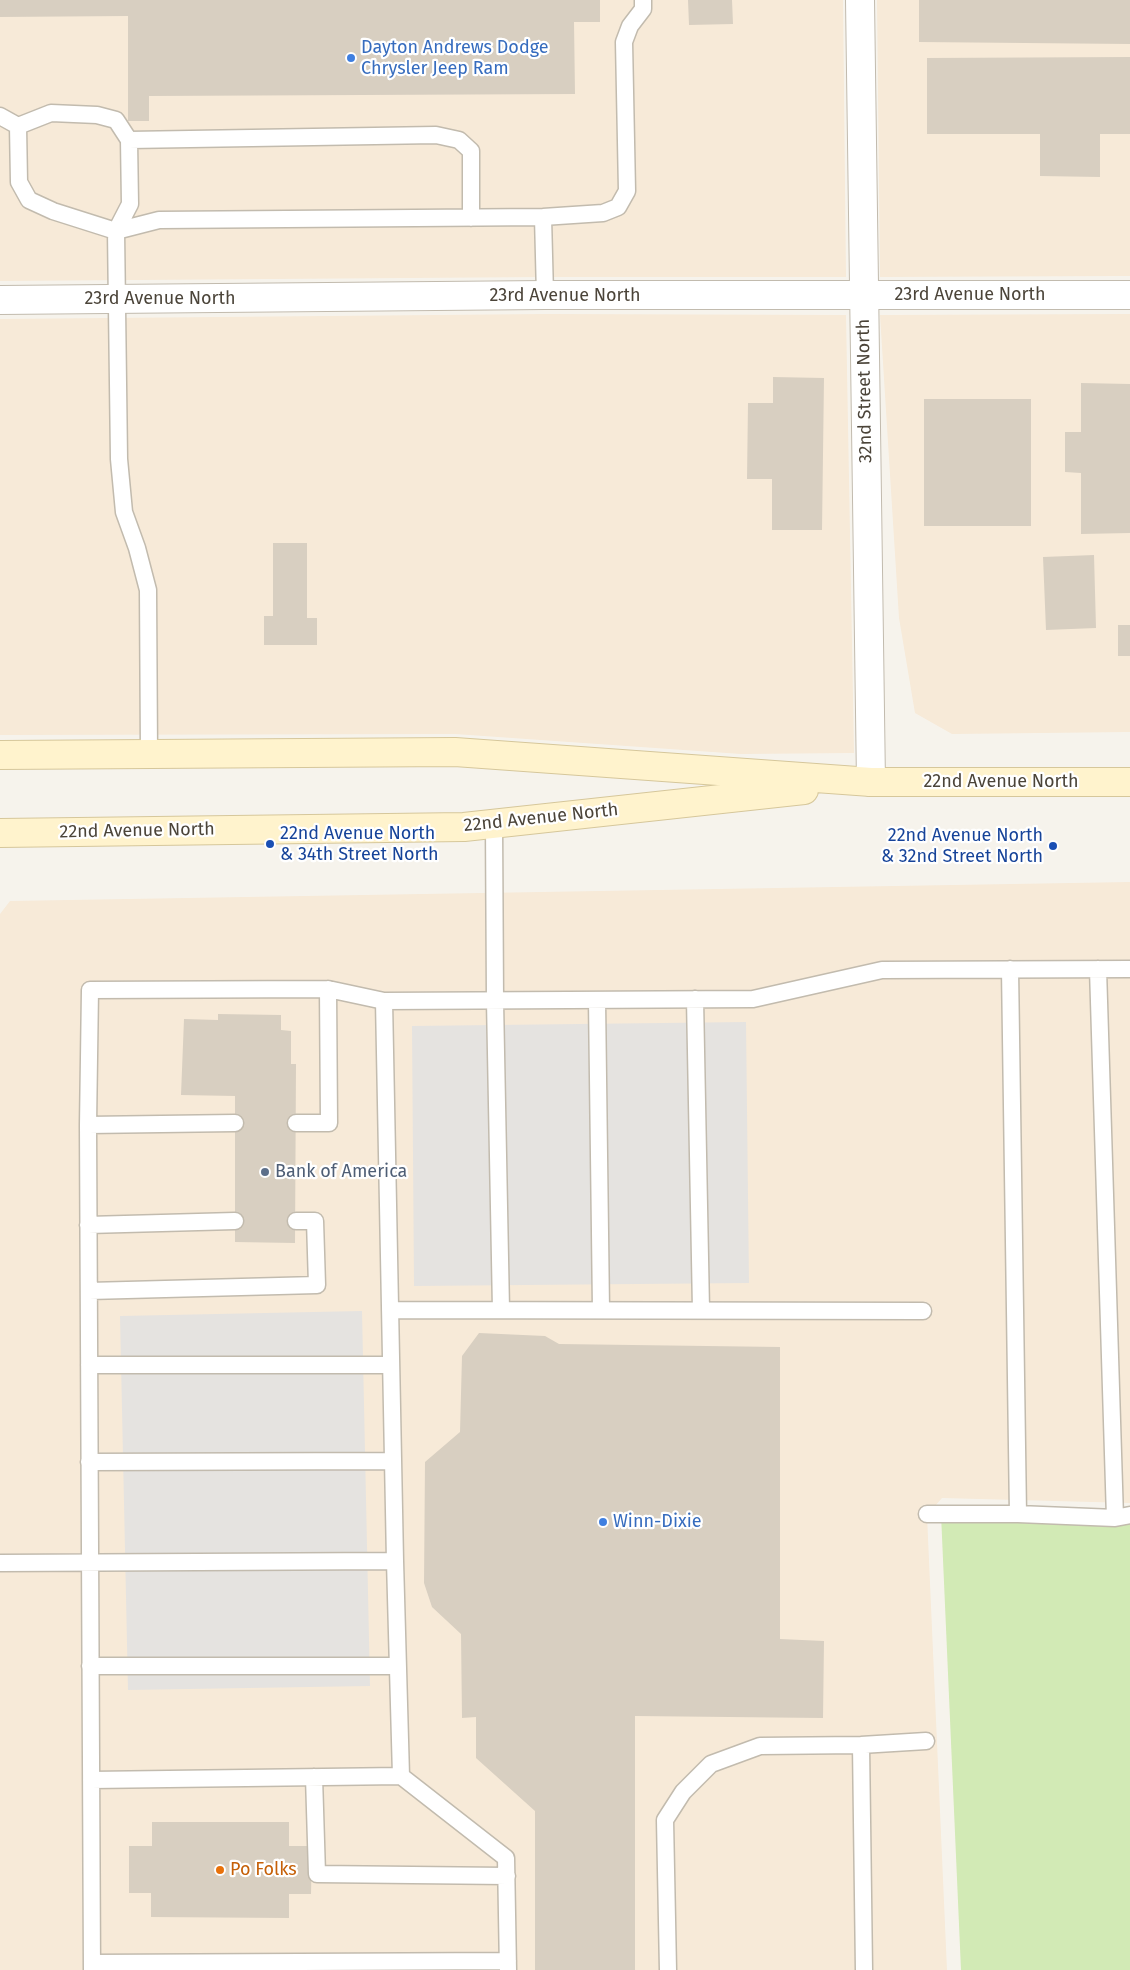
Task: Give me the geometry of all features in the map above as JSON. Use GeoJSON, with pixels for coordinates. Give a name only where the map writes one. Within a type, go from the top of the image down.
{"type":"FeatureCollection","features":[{"type":"Feature","properties":{"kind":"main road","name":"22nd Avenue North"},"geometry":{"type":"LineString","coordinates":[[0,755],[455,752],[871,782],[1130,782]]}},
{"type":"Feature","properties":{"kind":"main road","name":"22nd Avenue North"},"geometry":{"type":"LineString","coordinates":[[0,833],[464,827],[871,782]]}},
{"type":"Feature","properties":{"kind":"street","name":"32nd Street North"},"geometry":{"type":"LineString","coordinates":[[860,0],[871,782]]}},
{"type":"Feature","properties":{"kind":"street","name":"23rd Avenue North"},"geometry":{"type":"LineString","coordinates":[[0,300],[545,295],[1130,295]]}},
{"type":"Feature","properties":{"kind":"lane"},"geometry":{"type":"LineString","coordinates":[[18,126],[19,182],[29,200],[53,211],[116,231],[159,220],[543,217],[603,213],[618,207],[627,191],[624,42],[630,26],[643,9],[643,0]]}},
{"type":"Feature","properties":{"kind":"lane"},"geometry":{"type":"LineString","coordinates":[[18,126],[51,113],[98,115],[116,120],[129,140],[130,204],[116,231],[118,459],[124,512],[137,548],[148,590],[149,754]]}},
{"type":"Feature","properties":{"kind":"lane"},"geometry":{"type":"LineString","coordinates":[[0,116],[18,126]]}},
{"type":"Feature","properties":{"kind":"lane"},"geometry":{"type":"LineString","coordinates":[[129,140],[436,135],[458,140],[470,151],[466,218]]}},
{"type":"Feature","properties":{"kind":"lane"},"geometry":{"type":"LineString","coordinates":[[543,217],[545,295]]}},
{"type":"Feature","properties":{"kind":"lane"},"geometry":{"type":"LineString","coordinates":[[494,824],[495,1001],[501,1310]]}},
{"type":"Feature","properties":{"kind":"lane"},"geometry":{"type":"LineString","coordinates":[[1010,969],[1018,1514]]}},
{"type":"Feature","properties":{"kind":"lane"},"geometry":{"type":"LineString","coordinates":[[927,1514],[1122,1516],[1098,969]]}},
{"type":"Feature","properties":{"kind":"lane"},"geometry":{"type":"LineString","coordinates":[[91,1780],[402,1776],[506,1858],[508,1965],[92,1967],[88,1225],[90,990],[328,989],[384,1001],[752,998],[882,970],[1130,969]]}},
{"type":"Feature","properties":{"kind":"lane"},"geometry":{"type":"LineString","coordinates":[[296,1123],[329,1123],[328,989]]}},
{"type":"Feature","properties":{"kind":"lane"},"geometry":{"type":"LineString","coordinates":[[695,999],[701,1310]]}},
{"type":"Feature","properties":{"kind":"lane"},"geometry":{"type":"LineString","coordinates":[[597,1000],[602,1310]]}},
{"type":"Feature","properties":{"kind":"lane"},"geometry":{"type":"LineString","coordinates":[[384,1001],[397,1666],[402,1776]]}},
{"type":"Feature","properties":{"kind":"lane"},"geometry":{"type":"LineString","coordinates":[[88,1125],[235,1123]]}},
{"type":"Feature","properties":{"kind":"lane"},"geometry":{"type":"LineString","coordinates":[[88,1225],[235,1221]]}},
{"type":"Feature","properties":{"kind":"lane"},"geometry":{"type":"LineString","coordinates":[[89,1291],[317,1285],[315,1221],[296,1221]]}},
{"type":"Feature","properties":{"kind":"lane"},"geometry":{"type":"LineString","coordinates":[[390,1310],[923,1311]]}},
{"type":"Feature","properties":{"kind":"lane"},"geometry":{"type":"LineString","coordinates":[[89,1365],[391,1365]]}},
{"type":"Feature","properties":{"kind":"lane"},"geometry":{"type":"LineString","coordinates":[[89,1462],[393,1461]]}},
{"type":"Feature","properties":{"kind":"lane"},"geometry":{"type":"LineString","coordinates":[[0,1563],[395,1561]]}},
{"type":"Feature","properties":{"kind":"lane"},"geometry":{"type":"LineString","coordinates":[[90,1666],[397,1666]]}},
{"type":"Feature","properties":{"kind":"lane"},"geometry":{"type":"LineString","coordinates":[[668,1970],[665,1820],[684,1792],[711,1764],[760,1746],[861,1745],[926,1740]]}},
{"type":"Feature","properties":{"kind":"lane"},"geometry":{"type":"LineString","coordinates":[[861,1745],[864,1970]]}},
{"type":"Feature","properties":{"kind":"lane"},"geometry":{"type":"LineString","coordinates":[[314,1777],[317,1874],[507,1876]]}},
{"type":"Feature","properties":{"kind":"shaded area"},"geometry":{"type":"Polygon","coordinates":[[[0,0],[843,0],[846,277],[0,281],[0,0]]]}},
{"type":"Feature","properties":{"kind":"shaded area"},"geometry":{"type":"Polygon","coordinates":[[[877,0],[1130,0],[1130,276],[880,277],[877,0]]]}},
{"type":"Feature","properties":{"kind":"shaded area"},"geometry":{"type":"Polygon","coordinates":[[[546,314],[846,315],[854,753],[741,754],[455,734],[0,735],[0,319],[546,314]]]}},
{"type":"Feature","properties":{"kind":"shaded area"},"geometry":{"type":"Polygon","coordinates":[[[1130,314],[1130,732],[952,734],[915,713],[899,618],[880,315],[1130,314]]]}},
{"type":"Feature","properties":{"kind":"shaded area"},"geometry":{"type":"Polygon","coordinates":[[[1130,882],[1130,1503],[942,1498],[927,1515],[947,1970],[0,1970],[0,914],[10,901],[1130,882]]]}},
{"type":"Feature","properties":{"kind":"shaded area"},"geometry":{"type":"Polygon","coordinates":[[[746,1022],[749,1283],[414,1286],[412,1026],[746,1022]]]}},
{"type":"Feature","properties":{"kind":"shaded area"},"geometry":{"type":"Polygon","coordinates":[[[362,1311],[370,1686],[128,1690],[120,1316],[362,1311]]]}},
{"type":"Feature","properties":{"kind":"green space"},"geometry":{"type":"Polygon","coordinates":[[[941,1514],[1130,1519],[1130,1970],[961,1970],[941,1514]]]}},
{"type":"Feature","properties":{"kind":"building","name":"Dayton Andrews Dodge Chrysler Jeep Ram"},"geometry":{"type":"Polygon","coordinates":[[[0,0],[600,0],[600,22],[574,22],[575,94],[149,96],[149,121],[128,121],[128,16],[0,17],[0,0]]]}},
{"type":"Feature","properties":{"kind":"building"},"geometry":{"type":"Polygon","coordinates":[[[688,0],[732,0],[733,24],[689,25],[688,0]]]}},
{"type":"Feature","properties":{"kind":"building"},"geometry":{"type":"Polygon","coordinates":[[[919,0],[1130,0],[1130,44],[919,42],[919,0]]]}},
{"type":"Feature","properties":{"kind":"building"},"geometry":{"type":"Polygon","coordinates":[[[1130,57],[1130,134],[1100,134],[1100,177],[1040,176],[1040,134],[927,134],[927,58],[1130,57]]]}},
{"type":"Feature","properties":{"kind":"building"},"geometry":{"type":"Polygon","coordinates":[[[773,377],[824,378],[822,530],[772,530],[772,479],[747,479],[748,403],[773,403],[773,377]]]}},
{"type":"Feature","properties":{"kind":"building"},"geometry":{"type":"Polygon","coordinates":[[[1081,383],[1130,384],[1130,533],[1081,534],[1081,473],[1065,472],[1065,432],[1081,432],[1081,383]]]}},
{"type":"Feature","properties":{"kind":"building"},"geometry":{"type":"Polygon","coordinates":[[[924,399],[1031,399],[1031,526],[924,526],[924,399]]]}},
{"type":"Feature","properties":{"kind":"building"},"geometry":{"type":"Polygon","coordinates":[[[273,543],[307,543],[307,618],[317,618],[317,645],[264,645],[264,616],[273,616],[273,543]]]}},
{"type":"Feature","properties":{"kind":"building"},"geometry":{"type":"Polygon","coordinates":[[[1094,555],[1096,628],[1046,630],[1043,557],[1094,555]]]}},
{"type":"Feature","properties":{"kind":"building"},"geometry":{"type":"Polygon","coordinates":[[[1118,625],[1130,625],[1130,656],[1118,656],[1118,625]]]}},
{"type":"Feature","properties":{"kind":"building","name":"Bank of America"},"geometry":{"type":"Polygon","coordinates":[[[218,1014],[281,1015],[281,1030],[291,1031],[291,1064],[296,1064],[295,1243],[235,1242],[235,1096],[181,1095],[184,1019],[218,1020],[218,1014]]]}},
{"type":"Feature","properties":{"kind":"building","name":"Winn-Dixie"},"geometry":{"type":"Polygon","coordinates":[[[479,1333],[545,1336],[559,1344],[780,1347],[780,1639],[824,1641],[823,1718],[635,1716],[635,1970],[535,1970],[535,1811],[476,1758],[476,1717],[462,1718],[461,1634],[432,1607],[424,1583],[425,1462],[460,1432],[462,1356],[479,1333]]]}},
{"type":"Feature","properties":{"kind":"building","name":"Po Folks"},"geometry":{"type":"Polygon","coordinates":[[[152,1822],[289,1822],[289,1846],[312,1846],[311,1894],[289,1894],[289,1918],[151,1917],[151,1893],[129,1893],[129,1846],[152,1846],[152,1822]]]}},
{"type":"Feature","properties":{"kind":"place","name":"Dayton Andrews Dodge Chrysler Jeep Ram"},"geometry":{"type":"Point","coordinates":[351,58]}},
{"type":"Feature","properties":{"kind":"place","name":"22nd Avenue North & 34th Street North"},"geometry":{"type":"Point","coordinates":[270,844]}},
{"type":"Feature","properties":{"kind":"place","name":"22nd Avenue North & 32nd Street North"},"geometry":{"type":"Point","coordinates":[1053,846]}},
{"type":"Feature","properties":{"kind":"place","name":"Bank of America"},"geometry":{"type":"Point","coordinates":[265,1172]}},
{"type":"Feature","properties":{"kind":"place","name":"Winn-Dixie"},"geometry":{"type":"Point","coordinates":[603,1522]}},
{"type":"Feature","properties":{"kind":"place","name":"Po Folks"},"geometry":{"type":"Point","coordinates":[220,1870]}}]}
